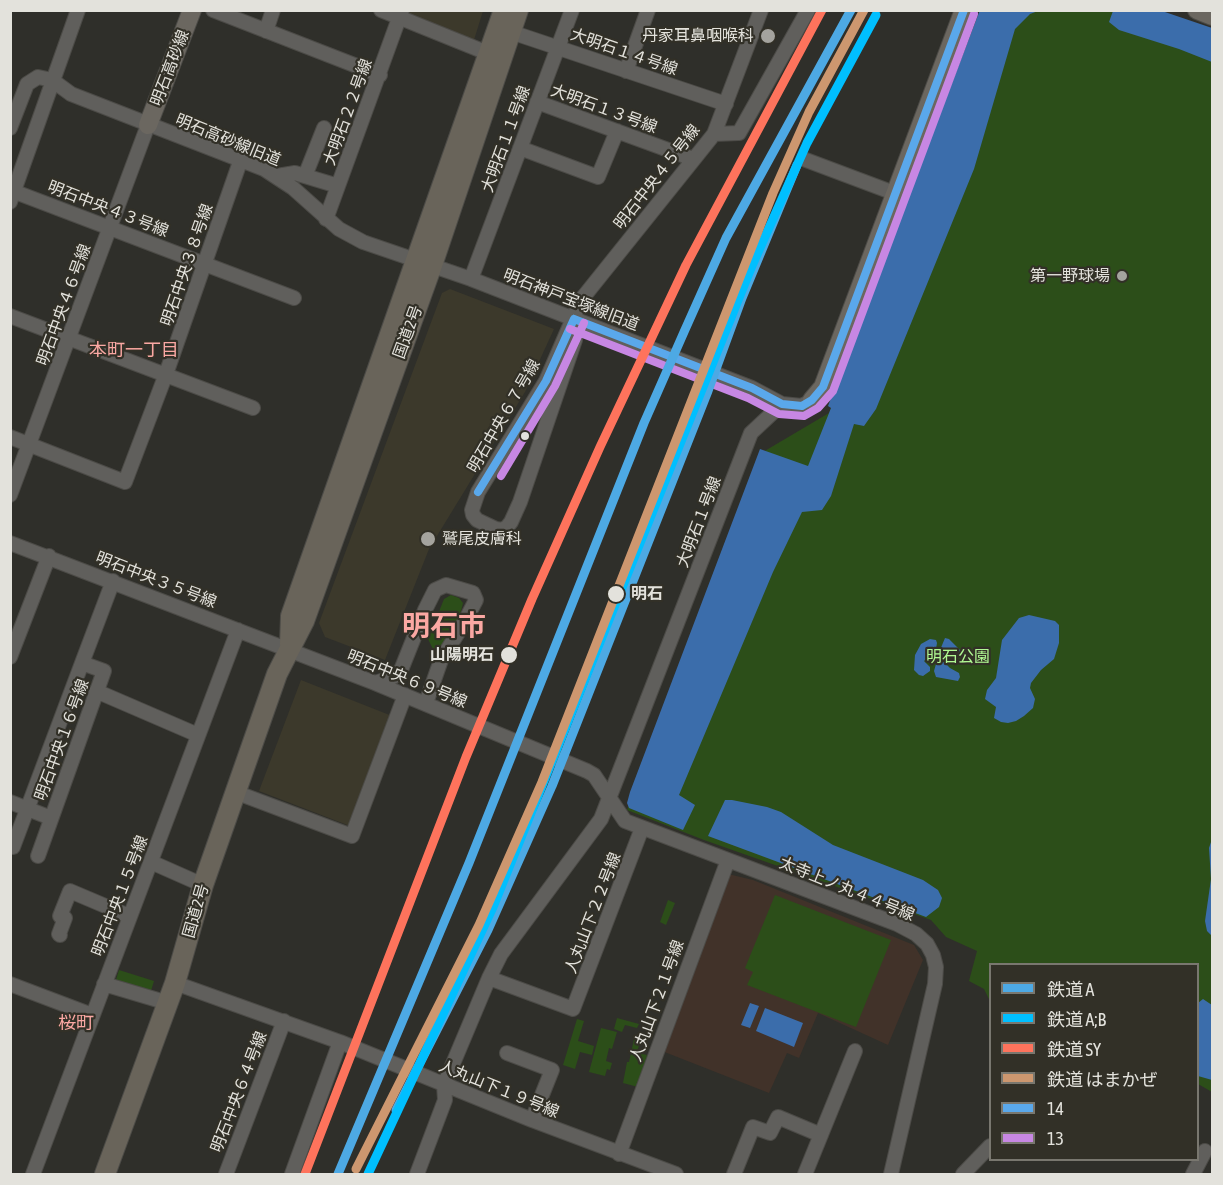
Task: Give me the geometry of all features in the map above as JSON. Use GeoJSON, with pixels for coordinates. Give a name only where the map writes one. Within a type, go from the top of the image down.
{"type":"FeatureCollection","features":[{"type":"Feature","properties":{"kind":"highway","name":"国道2号"},"geometry":{"type":"LineString","coordinates":[[105,1174],[175,983],[203,885],[277,674],[304,621],[425,262],[504,10]]}},
{"type":"Feature","properties":{"kind":"highway","name":"国道2号"},"geometry":{"type":"LineString","coordinates":[[425,262],[518,10]]}},
{"type":"Feature","properties":{"kind":"main road","name":"明石高砂線"},"geometry":{"type":"LineString","coordinates":[[148,125],[192,10]]}},
{"type":"Feature","properties":{"kind":"main road"},"geometry":{"type":"LineString","coordinates":[[812,400],[823,387],[964,10]]}},
{"type":"Feature","properties":{"kind":"main road"},"geometry":{"type":"LineString","coordinates":[[1197,10],[1212,16]]}},
{"type":"Feature","properties":{"kind":"street"},"geometry":{"type":"LineString","coordinates":[[12,194],[78,10]]}},
{"type":"Feature","properties":{"kind":"street"},"geometry":{"type":"LineString","coordinates":[[213,10],[380,75]]}},
{"type":"Feature","properties":{"kind":"street"},"geometry":{"type":"LineString","coordinates":[[266,31],[273,10]]}},
{"type":"Feature","properties":{"kind":"street"},"geometry":{"type":"LineString","coordinates":[[381,10],[401,14],[490,54]]}},
{"type":"Feature","properties":{"kind":"street","name":"大明石１１号線"},"geometry":{"type":"LineString","coordinates":[[471,279],[572,10]]}},
{"type":"Feature","properties":{"kind":"street"},"geometry":{"type":"LineString","coordinates":[[626,71],[648,10]]}},
{"type":"Feature","properties":{"kind":"street","name":"明石中央４５号線"},"geometry":{"type":"LineString","coordinates":[[574,319],[580,300],[714,134],[761,10]]}},
{"type":"Feature","properties":{"kind":"street"},"geometry":{"type":"LineString","coordinates":[[714,134],[739,133],[808,10]]}},
{"type":"Feature","properties":{"kind":"street","name":"大明石２２号線"},"geometry":{"type":"LineString","coordinates":[[326,219],[401,14]]}},
{"type":"Feature","properties":{"kind":"street","name":"大明石１４号線"},"geometry":{"type":"LineString","coordinates":[[511,32],[726,104]]}},
{"type":"Feature","properties":{"kind":"street"},"geometry":{"type":"LineString","coordinates":[[10,128],[27,84],[38,77],[52,80]]}},
{"type":"Feature","properties":{"kind":"street","name":"明石高砂線旧道"},"geometry":{"type":"LineString","coordinates":[[52,80],[71,94],[241,159],[277,176],[339,229],[363,242],[425,262]]}},
{"type":"Feature","properties":{"kind":"street","name":"大明石１３号線"},"geometry":{"type":"LineString","coordinates":[[537,102],[693,159]]}},
{"type":"Feature","properties":{"kind":"street","name":"明石中央４６号線"},"geometry":{"type":"LineString","coordinates":[[10,495],[148,125]]}},
{"type":"Feature","properties":{"kind":"street"},"geometry":{"type":"LineString","coordinates":[[304,176],[324,128]]}},
{"type":"Feature","properties":{"kind":"street"},"geometry":{"type":"LineString","coordinates":[[520,148],[598,177],[617,131]]}},
{"type":"Feature","properties":{"kind":"street","name":"明石中央３８号線"},"geometry":{"type":"LineString","coordinates":[[30,444],[125,482],[166,374],[241,159]]}},
{"type":"Feature","properties":{"kind":"street"},"geometry":{"type":"LineString","coordinates":[[806,160],[894,194]]}},
{"type":"Feature","properties":{"kind":"street"},"geometry":{"type":"LineString","coordinates":[[277,176],[295,173],[338,186]]}},
{"type":"Feature","properties":{"kind":"street","name":"明石中央４３号線"},"geometry":{"type":"LineString","coordinates":[[12,194],[110,228],[294,298]]}},
{"type":"Feature","properties":{"kind":"street","name":"明石神戸宝塚線旧道"},"geometry":{"type":"LineString","coordinates":[[425,262],[752,388],[782,404]]}},
{"type":"Feature","properties":{"kind":"street"},"geometry":{"type":"LineString","coordinates":[[10,316],[253,408]]}},
{"type":"Feature","properties":{"kind":"street","name":"明石中央６７号線"},"geometry":{"type":"LineString","coordinates":[[574,319],[575,340],[520,502],[511,522],[502,530],[477,520],[472,510],[478,492],[546,381],[574,319]]}},
{"type":"Feature","properties":{"kind":"street"},"geometry":{"type":"LineString","coordinates":[[782,404],[802,406],[812,400]]}},
{"type":"Feature","properties":{"kind":"street"},"geometry":{"type":"LineString","coordinates":[[531,405],[541,403],[549,417]]}},
{"type":"Feature","properties":{"kind":"street","name":"大明石１号線"},"geometry":{"type":"LineString","coordinates":[[417,1174],[445,1100],[444,1085],[489,978],[501,954],[601,819],[751,433],[782,404]]}},
{"type":"Feature","properties":{"kind":"street"},"geometry":{"type":"LineString","coordinates":[[10,437],[30,444]]}},
{"type":"Feature","properties":{"kind":"street","name":"明石中央３５号線"},"geometry":{"type":"LineString","coordinates":[[10,543],[290,650]]}},
{"type":"Feature","properties":{"kind":"street"},"geometry":{"type":"LineString","coordinates":[[10,657],[49,556]]}},
{"type":"Feature","properties":{"kind":"street","name":"明石中央１６号線"},"geometry":{"type":"LineString","coordinates":[[38,856],[104,671],[82,663],[113,581]]}},
{"type":"Feature","properties":{"kind":"street"},"geometry":{"type":"LineString","coordinates":[[375,683],[393,677],[401,670],[435,590],[446,585],[472,593],[476,600],[441,660],[426,703]]}},
{"type":"Feature","properties":{"kind":"street","name":"明石中央１５号線"},"geometry":{"type":"LineString","coordinates":[[33,1174],[238,630]]}},
{"type":"Feature","properties":{"kind":"street","name":"明石中央６９号線"},"geometry":{"type":"LineString","coordinates":[[290,650],[426,703],[511,741],[587,771],[594,775],[609,795]]}},
{"type":"Feature","properties":{"kind":"street"},"geometry":{"type":"LineString","coordinates":[[12,846],[82,663]]}},
{"type":"Feature","properties":{"kind":"street"},"geometry":{"type":"LineString","coordinates":[[96,692],[198,735]]}},
{"type":"Feature","properties":{"kind":"street"},"geometry":{"type":"LineString","coordinates":[[235,792],[352,836],[405,695]]}},
{"type":"Feature","properties":{"kind":"street","name":"太寺上ノ丸４４号線"},"geometry":{"type":"LineString","coordinates":[[609,795],[625,821],[897,924],[916,934],[927,944],[936,967],[935,984],[891,1174]]}},
{"type":"Feature","properties":{"kind":"street"},"geometry":{"type":"LineString","coordinates":[[10,802],[51,818]]}},
{"type":"Feature","properties":{"kind":"street","name":"人丸山下２２号線"},"geometry":{"type":"LineString","coordinates":[[489,978],[573,1009],[642,828]]}},
{"type":"Feature","properties":{"kind":"street","name":"人丸山下２１号線"},"geometry":{"type":"LineString","coordinates":[[619,1154],[728,860]]}},
{"type":"Feature","properties":{"kind":"street"},"geometry":{"type":"LineString","coordinates":[[151,862],[203,885]]}},
{"type":"Feature","properties":{"kind":"street"},"geometry":{"type":"LineString","coordinates":[[60,935],[58,934],[65,918],[60,916],[70,891],[129,916]]}},
{"type":"Feature","properties":{"kind":"street","name":"人丸山下１９号線"},"geometry":{"type":"LineString","coordinates":[[175,983],[340,1042],[532,1120],[676,1174]]}},
{"type":"Feature","properties":{"kind":"street"},"geometry":{"type":"LineString","coordinates":[[10,984],[92,1015]]}},
{"type":"Feature","properties":{"kind":"street"},"geometry":{"type":"LineString","coordinates":[[104,984],[168,1003]]}},
{"type":"Feature","properties":{"kind":"street","name":"明石中央６４号線"},"geometry":{"type":"LineString","coordinates":[[226,1174],[284,1021]]}},
{"type":"Feature","properties":{"kind":"street"},"geometry":{"type":"LineString","coordinates":[[292,1174],[340,1042]]}},
{"type":"Feature","properties":{"kind":"street"},"geometry":{"type":"LineString","coordinates":[[805,1174],[855,1051]]}},
{"type":"Feature","properties":{"kind":"street"},"geometry":{"type":"LineString","coordinates":[[507,1053],[552,1070],[532,1120]]}},
{"type":"Feature","properties":{"kind":"street"},"geometry":{"type":"LineString","coordinates":[[734,1174],[753,1127],[770,1133],[778,1117],[821,1135]]}},
{"type":"Feature","properties":{"kind":"street"},"geometry":{"type":"LineString","coordinates":[[963,1174],[989,1147]]}},
{"type":"Feature","properties":{"kind":"street"},"geometry":{"type":"LineString","coordinates":[[1192,1174],[1205,1151]]}},
{"type":"Feature","properties":{"kind":"shaded area"},"geometry":{"type":"Polygon","coordinates":[[[407,10],[483,11],[474,40],[411,17],[407,10]]]}},
{"type":"Feature","properties":{"kind":"shaded area"},"geometry":{"type":"Polygon","coordinates":[[[450,289],[554,329],[525,392],[429,549],[385,660],[325,637],[319,623],[442,293],[450,289]]]}},
{"type":"Feature","properties":{"kind":"shaded area"},"geometry":{"type":"Polygon","coordinates":[[[301,680],[392,716],[350,826],[259,791],[301,680]]]}},
{"type":"Feature","properties":{"kind":"shaded area"},"geometry":{"type":"Polygon","coordinates":[[[728,874],[753,880],[914,945],[923,960],[888,1045],[818,1013],[799,1058],[787,1053],[769,1093],[662,1051],[728,874]]]}},
{"type":"Feature","properties":{"kind":"green space","name":"明石公園"},"geometry":{"type":"Polygon","coordinates":[[[982,11],[1154,11],[1212,31],[1212,1092],[1199,1085],[1199,963],[989,963],[989,999],[984,989],[969,981],[977,951],[946,937],[931,920],[704,840],[627,810],[763,452],[829,413],[982,11]]]}},
{"type":"Feature","properties":{"kind":"green space"},"geometry":{"type":"Polygon","coordinates":[[[451,595],[459,598],[463,603],[458,623],[441,649],[434,651],[428,639],[444,599],[451,595]]]}},
{"type":"Feature","properties":{"kind":"green space"},"geometry":{"type":"Polygon","coordinates":[[[775,895],[891,940],[856,1027],[747,985],[753,972],[745,968],[775,895]]]}},
{"type":"Feature","properties":{"kind":"green space"},"geometry":{"type":"Polygon","coordinates":[[[668,900],[675,903],[666,925],[660,922],[668,900]]]}},
{"type":"Feature","properties":{"kind":"green space"},"geometry":{"type":"Polygon","coordinates":[[[119,970],[154,981],[150,994],[115,983],[119,970]]]}},
{"type":"Feature","properties":{"kind":"green space"},"geometry":{"type":"Polygon","coordinates":[[[617,1018],[639,1024],[637,1028],[625,1025],[622,1032],[614,1029],[617,1018]]]}},
{"type":"Feature","properties":{"kind":"green space"},"geometry":{"type":"Polygon","coordinates":[[[577,1019],[584,1021],[578,1041],[594,1046],[592,1055],[580,1052],[575,1069],[563,1065],[577,1019]]]}},
{"type":"Feature","properties":{"kind":"green space"},"geometry":{"type":"Polygon","coordinates":[[[601,1028],[617,1032],[612,1049],[609,1048],[606,1061],[612,1063],[605,1076],[589,1072],[601,1028]]]}},
{"type":"Feature","properties":{"kind":"green space"},"geometry":{"type":"Polygon","coordinates":[[[634,1039],[640,1041],[637,1053],[647,1055],[638,1087],[623,1083],[634,1039]]]}},
{"type":"Feature","properties":{"kind":"water"},"geometry":{"type":"Polygon","coordinates":[[[980,10],[1038,11],[1030,14],[1015,29],[974,169],[876,409],[864,426],[854,424],[831,496],[822,510],[802,512],[773,572],[679,795],[695,805],[683,830],[629,808],[627,803],[630,792],[760,449],[808,466],[831,408],[828,406],[980,10]]]}},
{"type":"Feature","properties":{"kind":"water"},"geometry":{"type":"Polygon","coordinates":[[[1113,11],[1162,11],[1212,28],[1212,62],[1119,30],[1109,22],[1113,11]]]}},
{"type":"Feature","properties":{"kind":"water"},"geometry":{"type":"Polygon","coordinates":[[[1029,615],[1055,621],[1059,625],[1059,643],[1054,659],[1031,683],[1030,688],[1035,699],[1033,708],[1016,721],[1001,722],[994,718],[996,707],[985,699],[987,690],[996,678],[1002,640],[1019,618],[1029,615]]]}},
{"type":"Feature","properties":{"kind":"water"},"geometry":{"type":"Polygon","coordinates":[[[945,638],[961,651],[961,655],[953,655],[947,661],[950,668],[959,673],[958,681],[936,677],[934,671],[936,664],[942,659],[943,655],[940,650],[945,638]]]}},
{"type":"Feature","properties":{"kind":"water"},"geometry":{"type":"Polygon","coordinates":[[[930,639],[936,640],[936,649],[924,661],[930,667],[930,671],[923,676],[914,670],[915,655],[921,644],[930,639]]]}},
{"type":"Feature","properties":{"kind":"water"},"geometry":{"type":"Polygon","coordinates":[[[725,800],[767,807],[781,812],[833,845],[923,880],[938,890],[942,898],[939,907],[926,917],[708,836],[725,800]]]}},
{"type":"Feature","properties":{"kind":"water"},"geometry":{"type":"Polygon","coordinates":[[[1212,839],[1212,936],[1207,931],[1205,921],[1211,879],[1209,848],[1212,839]]]}},
{"type":"Feature","properties":{"kind":"water"},"geometry":{"type":"Polygon","coordinates":[[[1203,999],[1212,1005],[1212,1080],[1199,1076],[1199,1002],[1203,999]]]}},
{"type":"Feature","properties":{"kind":"water"},"geometry":{"type":"Polygon","coordinates":[[[750,1003],[759,1006],[750,1028],[741,1025],[750,1003]]]}},
{"type":"Feature","properties":{"kind":"water"},"geometry":{"type":"Polygon","coordinates":[[[765,1008],[803,1023],[794,1047],[756,1031],[765,1008]]]}},
{"type":"Feature","properties":{"kind":"rail line","name":"SY"},"geometry":{"type":"LineString","coordinates":[[305,1174],[466,757],[532,599],[600,447],[686,265],[822,10]]}},
{"type":"Feature","properties":{"kind":"rail line","name":"A"},"geometry":{"type":"LineString","coordinates":[[338,1174],[469,863],[644,423],[684,332],[726,238],[851,10]]}},
{"type":"Feature","properties":{"kind":"rail line","name":"はまかぜ"},"geometry":{"type":"LineString","coordinates":[[356,1169],[479,925],[542,782],[773,193],[809,112],[864,10]]}},
{"type":"Feature","properties":{"kind":"rail line","name":"A;B"},"geometry":{"type":"LineString","coordinates":[[368,1174],[493,907],[751,268],[807,143],[876,15]]}},
{"type":"Feature","properties":{"kind":"rail line","name":"A"},"geometry":{"type":"LineString","coordinates":[[396,1110],[488,930],[552,786],[708,391],[742,298],[797,165]]}},
{"type":"Feature","properties":{"kind":"transit line","name":"14"},"geometry":{"type":"LineString","coordinates":[[574,319],[752,388],[782,404],[802,406],[812,400],[823,387],[964,10]]}},
{"type":"Feature","properties":{"kind":"transit line","name":"13"},"geometry":{"type":"LineString","coordinates":[[570,329],[748,398],[779,414],[804,416],[818,408],[833,391],[974,14]]}},
{"type":"Feature","properties":{"kind":"transit line","name":"14"},"geometry":{"type":"LineString","coordinates":[[478,492],[546,381],[574,319]]}},
{"type":"Feature","properties":{"kind":"transit line","name":"13"},"geometry":{"type":"LineString","coordinates":[[501,476],[555,386],[584,323]]}},
{"type":"Feature","properties":{"kind":"place","name":"丹家耳鼻咽喉科"},"geometry":{"type":"Point","coordinates":[768,36]}},
{"type":"Feature","properties":{"kind":"place","name":"第一野球場"},"geometry":{"type":"Point","coordinates":[1122,276]}},
{"type":"Feature","properties":{"kind":"place","name":"鷲尾皮膚科"},"geometry":{"type":"Point","coordinates":[428,539]}},
{"type":"Feature","properties":{"kind":"place","name":"明石"},"geometry":{"type":"Point","coordinates":[616,594]}},
{"type":"Feature","properties":{"kind":"place","name":"山陽明石"},"geometry":{"type":"Point","coordinates":[509,655]}},
{"type":"Feature","properties":{"kind":"district","name":"本町一丁目"},"geometry":{"type":"Point","coordinates":[134,350]}},
{"type":"Feature","properties":{"kind":"district","name":"明石市"},"geometry":{"type":"Point","coordinates":[444,626]}},
{"type":"Feature","properties":{"kind":"district","name":"桜町"},"geometry":{"type":"Point","coordinates":[76,1023]}}]}
